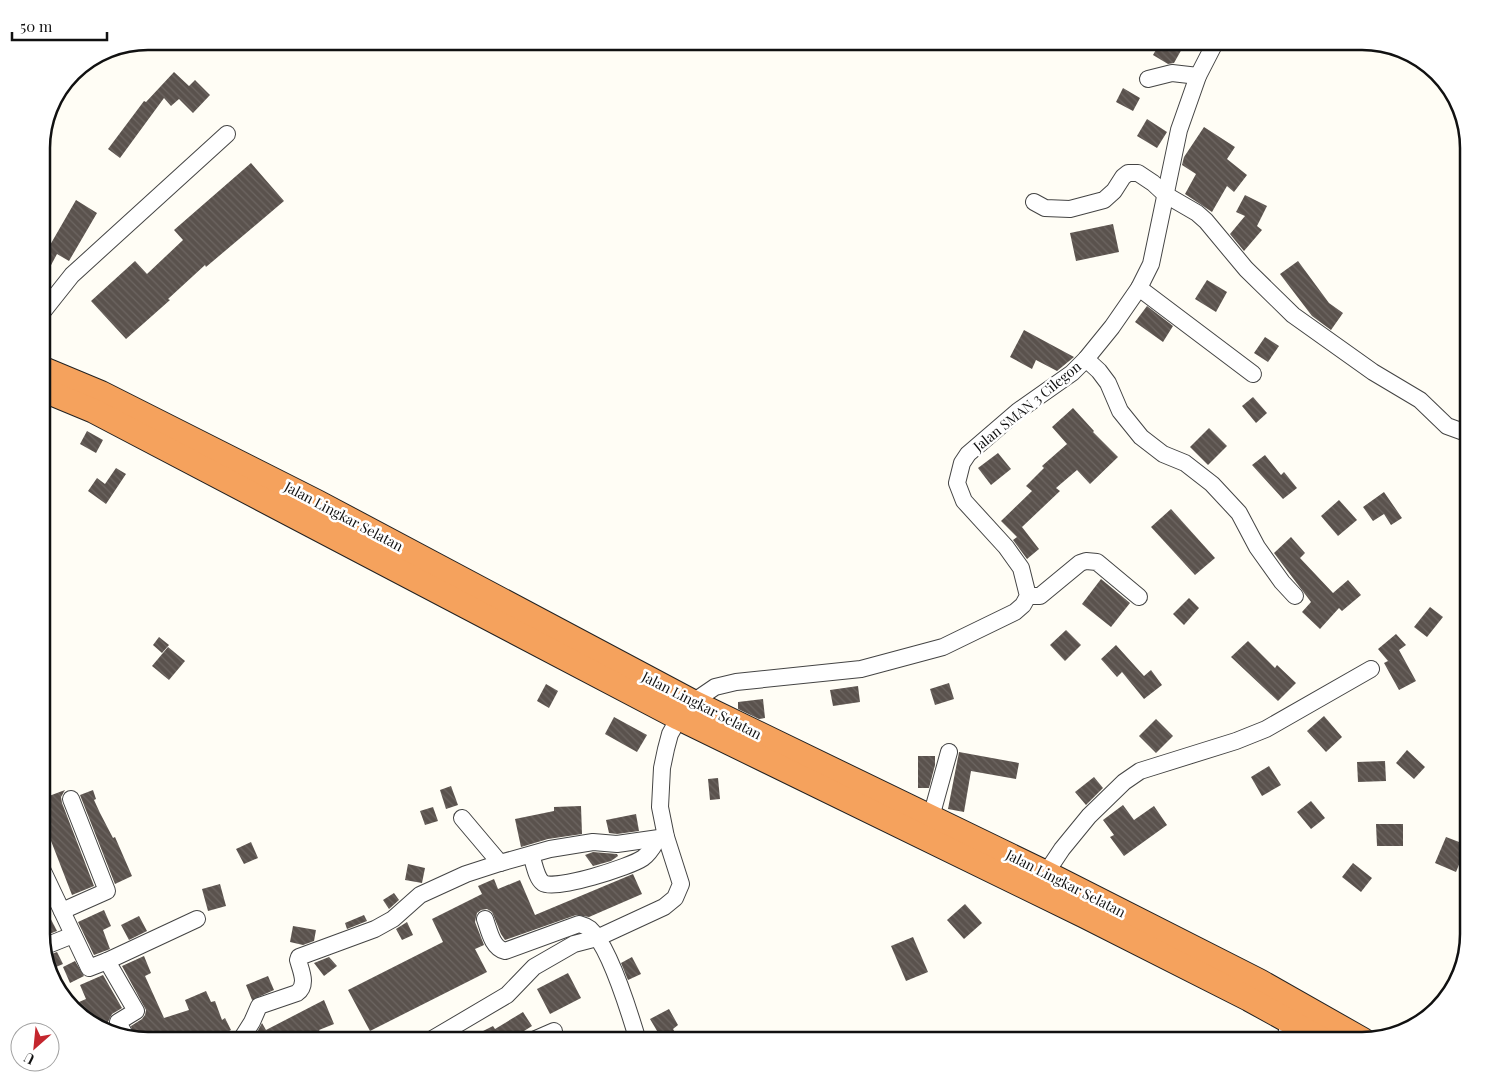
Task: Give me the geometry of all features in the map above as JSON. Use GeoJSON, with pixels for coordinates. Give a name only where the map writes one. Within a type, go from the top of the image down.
{"type":"FeatureCollection","features":[{"type":"Feature","properties":{"kind":"highway","name":"Jalan Lingkar Selatan"},"geometry":{"type":"LineString","coordinates":[[50,371],[101,393],[317,502],[686,710],[931,817],[1046,873],[1254,990],[1287,1031]]}},
{"type":"Feature","properties":{"kind":"highway","name":"Jalan Lingkar Selatan"},"geometry":{"type":"LineString","coordinates":[[50,392],[94,411],[686,710],[1085,916],[1346,1032]]}},
{"type":"Feature","properties":{"kind":"street","name":"Jalan SMAN 3 Cilegon"},"geometry":{"type":"LineString","coordinates":[[1028,596],[1021,568],[1006,547],[964,501],[957,483],[962,464],[968,454],[1018,411],[1072,373],[1112,327],[1139,288],[1150,264],[1166,195],[1178,130],[1209,50]]}},
{"type":"Feature","properties":{"kind":"street"},"geometry":{"type":"LineString","coordinates":[[1148,79],[1172,73],[1198,76]]}},
{"type":"Feature","properties":{"kind":"street"},"geometry":{"type":"LineString","coordinates":[[50,304],[72,275],[227,134]]}},
{"type":"Feature","properties":{"kind":"street"},"geometry":{"type":"LineString","coordinates":[[1034,202],[1044,208],[1070,210],[1104,200],[1128,173],[1138,173],[1166,195],[1197,213],[1206,221],[1246,269],[1293,315],[1373,372],[1420,400],[1447,426],[1460,431]]}},
{"type":"Feature","properties":{"kind":"street"},"geometry":{"type":"LineString","coordinates":[[1139,288],[1254,374]]}},
{"type":"Feature","properties":{"kind":"street"},"geometry":{"type":"LineString","coordinates":[[1086,359],[1108,383],[1120,411],[1141,437],[1164,454],[1185,464],[1212,484],[1238,513],[1262,554],[1282,582],[1295,596]]}},
{"type":"Feature","properties":{"kind":"street"},"geometry":{"type":"LineString","coordinates":[[448,1032],[507,995],[534,967],[574,944],[597,938],[664,907],[675,898],[680,884],[661,839],[662,768],[670,734],[686,710],[715,686],[736,682],[861,669],[943,647],[1015,612],[1023,606],[1028,596],[1040,596],[1080,563],[1097,562],[1139,597]]}},
{"type":"Feature","properties":{"kind":"street"},"geometry":{"type":"LineString","coordinates":[[1046,873],[1088,816],[1124,782],[1140,771],[1236,741],[1266,729],[1371,669]]}},
{"type":"Feature","properties":{"kind":"street"},"geometry":{"type":"LineString","coordinates":[[931,817],[949,752]]}},
{"type":"Feature","properties":{"kind":"street"},"geometry":{"type":"LineString","coordinates":[[62,911],[108,891],[71,800]]}},
{"type":"Feature","properties":{"kind":"street"},"geometry":{"type":"LineString","coordinates":[[462,818],[500,863]]}},
{"type":"Feature","properties":{"kind":"street"},"geometry":{"type":"LineString","coordinates":[[246,1032],[258,1006],[297,993],[302,988],[303,981],[299,957],[375,929],[393,919],[420,895],[466,874],[550,849],[593,842],[617,844],[661,839]]}},
{"type":"Feature","properties":{"kind":"street"},"geometry":{"type":"LineString","coordinates":[[531,855],[540,880],[549,885],[559,885],[625,866],[642,859],[661,839]]}},
{"type":"Feature","properties":{"kind":"street"},"geometry":{"type":"LineString","coordinates":[[50,885],[88,968],[197,919]]}},
{"type":"Feature","properties":{"kind":"street"},"geometry":{"type":"LineString","coordinates":[[484,919],[495,945],[498,949],[505,951],[579,924],[591,930],[597,938],[615,975],[635,1032]]}},
{"type":"Feature","properties":{"kind":"street"},"geometry":{"type":"LineString","coordinates":[[51,944],[73,935]]}},
{"type":"Feature","properties":{"kind":"street"},"geometry":{"type":"LineString","coordinates":[[107,961],[136,1011],[118,1022],[122,1029]]}},
{"type":"Feature","properties":{"kind":"street"},"geometry":{"type":"LineString","coordinates":[[550,1032],[554,1030]]}},
{"type":"Feature","properties":{"kind":"building"},"geometry":{"type":"Polygon","coordinates":[[[1156,50],[1181,50],[1174,63],[1168,64],[1153,55],[1156,50]]]}},
{"type":"Feature","properties":{"kind":"building"},"geometry":{"type":"Polygon","coordinates":[[[174,72],[189,86],[195,80],[210,95],[193,113],[179,99],[171,106],[164,98],[120,158],[108,149],[144,101],[146,102],[174,72]]]}},
{"type":"Feature","properties":{"kind":"building"},"geometry":{"type":"Polygon","coordinates":[[[1123,88],[1140,98],[1133,111],[1116,102],[1123,88]]]}},
{"type":"Feature","properties":{"kind":"building"},"geometry":{"type":"Polygon","coordinates":[[[1147,119],[1167,132],[1157,148],[1137,136],[1147,119]]]}},
{"type":"Feature","properties":{"kind":"building"},"geometry":{"type":"Polygon","coordinates":[[[1204,127],[1235,147],[1227,159],[1247,175],[1234,192],[1227,186],[1212,212],[1185,194],[1196,174],[1182,165],[1184,157],[1204,127]]]}},
{"type":"Feature","properties":{"kind":"building"},"geometry":{"type":"Polygon","coordinates":[[[251,163],[284,201],[206,267],[205,265],[168,299],[170,300],[126,339],[91,301],[135,261],[147,274],[183,240],[174,230],[251,163]]]}},
{"type":"Feature","properties":{"kind":"building"},"geometry":{"type":"Polygon","coordinates":[[[1245,195],[1267,206],[1257,226],[1262,230],[1244,251],[1230,234],[1245,216],[1236,212],[1245,195]]]}},
{"type":"Feature","properties":{"kind":"building"},"geometry":{"type":"Polygon","coordinates":[[[76,200],[97,213],[69,261],[57,254],[50,267],[50,245],[76,200]]]}},
{"type":"Feature","properties":{"kind":"building"},"geometry":{"type":"Polygon","coordinates":[[[1113,224],[1119,252],[1076,261],[1070,233],[1113,224]]]}},
{"type":"Feature","properties":{"kind":"building"},"geometry":{"type":"Polygon","coordinates":[[[1298,261],[1329,303],[1343,313],[1331,330],[1312,316],[1280,274],[1298,261]]]}},
{"type":"Feature","properties":{"kind":"building"},"geometry":{"type":"Polygon","coordinates":[[[1207,280],[1227,292],[1216,312],[1195,299],[1207,280]]]}},
{"type":"Feature","properties":{"kind":"building"},"geometry":{"type":"Polygon","coordinates":[[[1147,306],[1173,326],[1163,342],[1135,322],[1147,306]]]}},
{"type":"Feature","properties":{"kind":"building"},"geometry":{"type":"Polygon","coordinates":[[[1024,330],[1074,357],[1057,371],[1036,360],[1032,369],[1010,357],[1024,330]]]}},
{"type":"Feature","properties":{"kind":"building"},"geometry":{"type":"Polygon","coordinates":[[[1265,337],[1279,346],[1268,362],[1254,353],[1265,337]]]}},
{"type":"Feature","properties":{"kind":"building"},"geometry":{"type":"Polygon","coordinates":[[[1253,397],[1267,413],[1256,423],[1242,406],[1253,397]]]}},
{"type":"Feature","properties":{"kind":"building"},"geometry":{"type":"Polygon","coordinates":[[[1073,408],[1093,432],[1118,457],[1090,484],[1077,470],[1056,488],[1060,491],[1022,527],[1039,549],[1027,559],[1013,540],[1017,537],[1001,521],[1032,491],[1026,486],[1044,468],[1042,466],[1067,444],[1052,427],[1073,408]]]}},
{"type":"Feature","properties":{"kind":"building"},"geometry":{"type":"Polygon","coordinates":[[[1209,428],[1227,446],[1208,465],[1190,447],[1209,428]]]}},
{"type":"Feature","properties":{"kind":"building"},"geometry":{"type":"Polygon","coordinates":[[[87,431],[103,440],[96,453],[80,444],[87,431]]]}},
{"type":"Feature","properties":{"kind":"building"},"geometry":{"type":"Polygon","coordinates":[[[998,453],[1011,469],[991,485],[978,468],[998,453]]]}},
{"type":"Feature","properties":{"kind":"building"},"geometry":{"type":"Polygon","coordinates":[[[1265,455],[1281,475],[1284,472],[1297,488],[1283,499],[1252,465],[1265,455]]]}},
{"type":"Feature","properties":{"kind":"building"},"geometry":{"type":"Polygon","coordinates":[[[116,468],[126,474],[106,504],[88,491],[97,478],[105,484],[116,468]]]}},
{"type":"Feature","properties":{"kind":"building"},"geometry":{"type":"Polygon","coordinates":[[[1384,492],[1402,518],[1391,525],[1384,514],[1373,521],[1363,507],[1384,492]]]}},
{"type":"Feature","properties":{"kind":"building"},"geometry":{"type":"Polygon","coordinates":[[[1339,500],[1357,520],[1338,536],[1321,516],[1339,500]]]}},
{"type":"Feature","properties":{"kind":"building"},"geometry":{"type":"Polygon","coordinates":[[[1171,509],[1215,558],[1195,575],[1151,527],[1171,509]]]}},
{"type":"Feature","properties":{"kind":"building"},"geometry":{"type":"Polygon","coordinates":[[[1291,537],[1305,553],[1300,558],[1333,593],[1348,580],[1361,595],[1342,611],[1339,608],[1320,629],[1302,612],[1311,602],[1274,553],[1291,537]]]}},
{"type":"Feature","properties":{"kind":"building"},"geometry":{"type":"Polygon","coordinates":[[[1101,579],[1130,603],[1111,627],[1082,604],[1101,579]]]}},
{"type":"Feature","properties":{"kind":"building"},"geometry":{"type":"Polygon","coordinates":[[[1189,598],[1199,608],[1184,625],[1173,614],[1189,598]]]}},
{"type":"Feature","properties":{"kind":"building"},"geometry":{"type":"Polygon","coordinates":[[[1430,607],[1443,617],[1427,637],[1414,627],[1430,607]]]}},
{"type":"Feature","properties":{"kind":"building"},"geometry":{"type":"Polygon","coordinates":[[[1066,630],[1081,645],[1065,661],[1050,645],[1066,630]]]}},
{"type":"Feature","properties":{"kind":"building"},"geometry":{"type":"Polygon","coordinates":[[[1396,634],[1406,645],[1399,650],[1416,681],[1399,690],[1384,663],[1388,661],[1378,649],[1396,634]]]}},
{"type":"Feature","properties":{"kind":"building"},"geometry":{"type":"Polygon","coordinates":[[[159,637],[169,645],[162,653],[153,645],[159,637]]]}},
{"type":"Feature","properties":{"kind":"building"},"geometry":{"type":"Polygon","coordinates":[[[1248,641],[1275,668],[1277,665],[1296,683],[1278,701],[1231,657],[1248,641]]]}},
{"type":"Feature","properties":{"kind":"building"},"geometry":{"type":"Polygon","coordinates":[[[1116,645],[1144,676],[1151,670],[1162,685],[1144,699],[1122,672],[1117,677],[1101,659],[1116,645]]]}},
{"type":"Feature","properties":{"kind":"building"},"geometry":{"type":"Polygon","coordinates":[[[168,647],[185,661],[169,680],[152,666],[168,647]]]}},
{"type":"Feature","properties":{"kind":"building"},"geometry":{"type":"Polygon","coordinates":[[[949,683],[954,699],[935,705],[930,689],[949,683]]]}},
{"type":"Feature","properties":{"kind":"building"},"geometry":{"type":"Polygon","coordinates":[[[546,684],[558,691],[549,708],[537,701],[546,684]]]}},
{"type":"Feature","properties":{"kind":"building"},"geometry":{"type":"Polygon","coordinates":[[[858,686],[860,702],[833,706],[830,690],[858,686]]]}},
{"type":"Feature","properties":{"kind":"building"},"geometry":{"type":"Polygon","coordinates":[[[763,699],[765,718],[759,719],[738,709],[738,702],[763,699]]]}},
{"type":"Feature","properties":{"kind":"building"},"geometry":{"type":"Polygon","coordinates":[[[1324,716],[1342,737],[1326,752],[1307,731],[1324,716]]]}},
{"type":"Feature","properties":{"kind":"building"},"geometry":{"type":"Polygon","coordinates":[[[614,717],[647,735],[637,752],[605,734],[614,717]]]}},
{"type":"Feature","properties":{"kind":"building"},"geometry":{"type":"Polygon","coordinates":[[[1156,719],[1173,736],[1156,753],[1139,736],[1156,719]]]}},
{"type":"Feature","properties":{"kind":"building"},"geometry":{"type":"Polygon","coordinates":[[[1407,750],[1425,767],[1414,779],[1396,763],[1407,750]]]}},
{"type":"Feature","properties":{"kind":"building"},"geometry":{"type":"Polygon","coordinates":[[[959,752],[1019,763],[1016,779],[971,771],[964,812],[948,809],[959,752]]]}},
{"type":"Feature","properties":{"kind":"building"},"geometry":{"type":"Polygon","coordinates":[[[918,756],[935,756],[935,765],[929,788],[918,788],[918,756]]]}},
{"type":"Feature","properties":{"kind":"building"},"geometry":{"type":"Polygon","coordinates":[[[1385,761],[1386,781],[1358,782],[1357,762],[1385,761]]]}},
{"type":"Feature","properties":{"kind":"building"},"geometry":{"type":"Polygon","coordinates":[[[1269,766],[1281,785],[1262,796],[1251,777],[1269,766]]]}},
{"type":"Feature","properties":{"kind":"building"},"geometry":{"type":"Polygon","coordinates":[[[1094,777],[1103,788],[1086,805],[1075,792],[1094,777]]]}},
{"type":"Feature","properties":{"kind":"building"},"geometry":{"type":"Polygon","coordinates":[[[718,778],[720,799],[710,800],[708,779],[718,778]]]}},
{"type":"Feature","properties":{"kind":"building"},"geometry":{"type":"Polygon","coordinates":[[[451,786],[458,805],[446,809],[440,790],[451,786]]]}},
{"type":"Feature","properties":{"kind":"building"},"geometry":{"type":"Polygon","coordinates":[[[65,790],[61,797],[62,803],[94,886],[72,895],[50,838],[50,796],[65,790]]]}},
{"type":"Feature","properties":{"kind":"building"},"geometry":{"type":"Polygon","coordinates":[[[93,790],[96,799],[94,800],[113,838],[115,837],[132,876],[115,884],[80,795],[93,790]]]}},
{"type":"Feature","properties":{"kind":"building"},"geometry":{"type":"Polygon","coordinates":[[[1311,801],[1325,818],[1311,829],[1297,812],[1311,801]]]}},
{"type":"Feature","properties":{"kind":"building"},"geometry":{"type":"Polygon","coordinates":[[[1123,805],[1134,820],[1154,806],[1167,825],[1124,856],[1110,837],[1114,835],[1103,820],[1123,805]]]}},
{"type":"Feature","properties":{"kind":"building"},"geometry":{"type":"Polygon","coordinates":[[[581,806],[582,834],[548,839],[521,847],[515,819],[554,811],[554,807],[581,806]]]}},
{"type":"Feature","properties":{"kind":"building"},"geometry":{"type":"Polygon","coordinates":[[[433,807],[438,821],[425,825],[420,811],[433,807]]]}},
{"type":"Feature","properties":{"kind":"building"},"geometry":{"type":"Polygon","coordinates":[[[636,814],[639,831],[617,834],[609,833],[606,820],[636,814]]]}},
{"type":"Feature","properties":{"kind":"building"},"geometry":{"type":"Polygon","coordinates":[[[1376,824],[1403,824],[1403,846],[1377,846],[1376,824]]]}},
{"type":"Feature","properties":{"kind":"building"},"geometry":{"type":"Polygon","coordinates":[[[1446,837],[1460,842],[1460,862],[1456,872],[1435,863],[1446,837]]]}},
{"type":"Feature","properties":{"kind":"building"},"geometry":{"type":"Polygon","coordinates":[[[251,842],[258,858],[244,864],[236,849],[251,842]]]}},
{"type":"Feature","properties":{"kind":"building"},"geometry":{"type":"Polygon","coordinates":[[[593,852],[617,854],[618,856],[611,861],[593,866],[585,855],[593,852]]]}},
{"type":"Feature","properties":{"kind":"building"},"geometry":{"type":"Polygon","coordinates":[[[1353,863],[1372,878],[1361,892],[1342,877],[1353,863]]]}},
{"type":"Feature","properties":{"kind":"building"},"geometry":{"type":"Polygon","coordinates":[[[408,864],[425,868],[422,883],[405,880],[408,864]]]}},
{"type":"Feature","properties":{"kind":"building"},"geometry":{"type":"Polygon","coordinates":[[[633,874],[642,894],[589,917],[576,915],[505,940],[492,912],[487,909],[481,910],[477,913],[475,922],[484,945],[475,949],[487,972],[370,1031],[348,990],[443,942],[432,919],[482,894],[478,886],[494,879],[498,889],[520,880],[535,915],[633,874]]]}},
{"type":"Feature","properties":{"kind":"building"},"geometry":{"type":"Polygon","coordinates":[[[220,884],[226,906],[208,911],[202,889],[220,884]]]}},
{"type":"Feature","properties":{"kind":"building"},"geometry":{"type":"Polygon","coordinates":[[[394,893],[399,900],[389,909],[383,900],[394,893]]]}},
{"type":"Feature","properties":{"kind":"building"},"geometry":{"type":"Polygon","coordinates":[[[965,904],[982,923],[964,939],[947,920],[965,904]]]}},
{"type":"Feature","properties":{"kind":"building"},"geometry":{"type":"Polygon","coordinates":[[[104,910],[111,926],[103,930],[110,949],[94,955],[78,922],[104,910]]]}},
{"type":"Feature","properties":{"kind":"building"},"geometry":{"type":"Polygon","coordinates":[[[364,915],[367,921],[347,929],[345,923],[364,915]]]}},
{"type":"Feature","properties":{"kind":"building"},"geometry":{"type":"Polygon","coordinates":[[[139,916],[147,931],[129,940],[121,925],[139,916]]]}},
{"type":"Feature","properties":{"kind":"building"},"geometry":{"type":"Polygon","coordinates":[[[50,917],[57,931],[50,934],[50,917]]]}},
{"type":"Feature","properties":{"kind":"building"},"geometry":{"type":"Polygon","coordinates":[[[407,922],[413,935],[402,940],[396,929],[407,922]]]}},
{"type":"Feature","properties":{"kind":"building"},"geometry":{"type":"Polygon","coordinates":[[[293,926],[316,930],[314,941],[303,945],[290,942],[293,926]]]}},
{"type":"Feature","properties":{"kind":"building"},"geometry":{"type":"Polygon","coordinates":[[[913,937],[928,972],[906,981],[891,946],[913,937]]]}},
{"type":"Feature","properties":{"kind":"building"},"geometry":{"type":"Polygon","coordinates":[[[57,952],[63,964],[56,967],[52,954],[57,952]]]}},
{"type":"Feature","properties":{"kind":"building"},"geometry":{"type":"Polygon","coordinates":[[[144,956],[151,973],[145,976],[164,1018],[189,1010],[185,1000],[206,991],[211,1002],[215,1001],[222,1020],[225,1018],[231,1030],[227,1032],[132,1030],[131,1026],[142,1019],[146,1010],[122,966],[144,956]]]}},
{"type":"Feature","properties":{"kind":"building"},"geometry":{"type":"Polygon","coordinates":[[[329,957],[337,966],[324,976],[314,963],[329,957]]]}},
{"type":"Feature","properties":{"kind":"building"},"geometry":{"type":"Polygon","coordinates":[[[632,957],[641,974],[628,980],[621,963],[632,957]]]}},
{"type":"Feature","properties":{"kind":"building"},"geometry":{"type":"Polygon","coordinates":[[[75,961],[84,976],[70,983],[63,967],[75,961]]]}},
{"type":"Feature","properties":{"kind":"building"},"geometry":{"type":"Polygon","coordinates":[[[568,973],[581,998],[550,1014],[537,989],[568,973]]]}},
{"type":"Feature","properties":{"kind":"building"},"geometry":{"type":"Polygon","coordinates":[[[103,975],[122,1008],[112,1014],[106,1023],[99,1019],[78,1002],[86,999],[80,985],[103,975]]]}},
{"type":"Feature","properties":{"kind":"building"},"geometry":{"type":"Polygon","coordinates":[[[268,976],[274,990],[252,1000],[246,985],[268,976]]]}},
{"type":"Feature","properties":{"kind":"building"},"geometry":{"type":"Polygon","coordinates":[[[324,1000],[334,1024],[319,1030],[320,1032],[257,1032],[262,1023],[266,1030],[324,1000]]]}},
{"type":"Feature","properties":{"kind":"building"},"geometry":{"type":"Polygon","coordinates":[[[669,1009],[678,1025],[673,1029],[675,1032],[658,1032],[650,1019],[669,1009]]]}},
{"type":"Feature","properties":{"kind":"building"},"geometry":{"type":"Polygon","coordinates":[[[523,1012],[532,1026],[522,1032],[481,1032],[493,1026],[495,1029],[523,1012]]]}}]}
